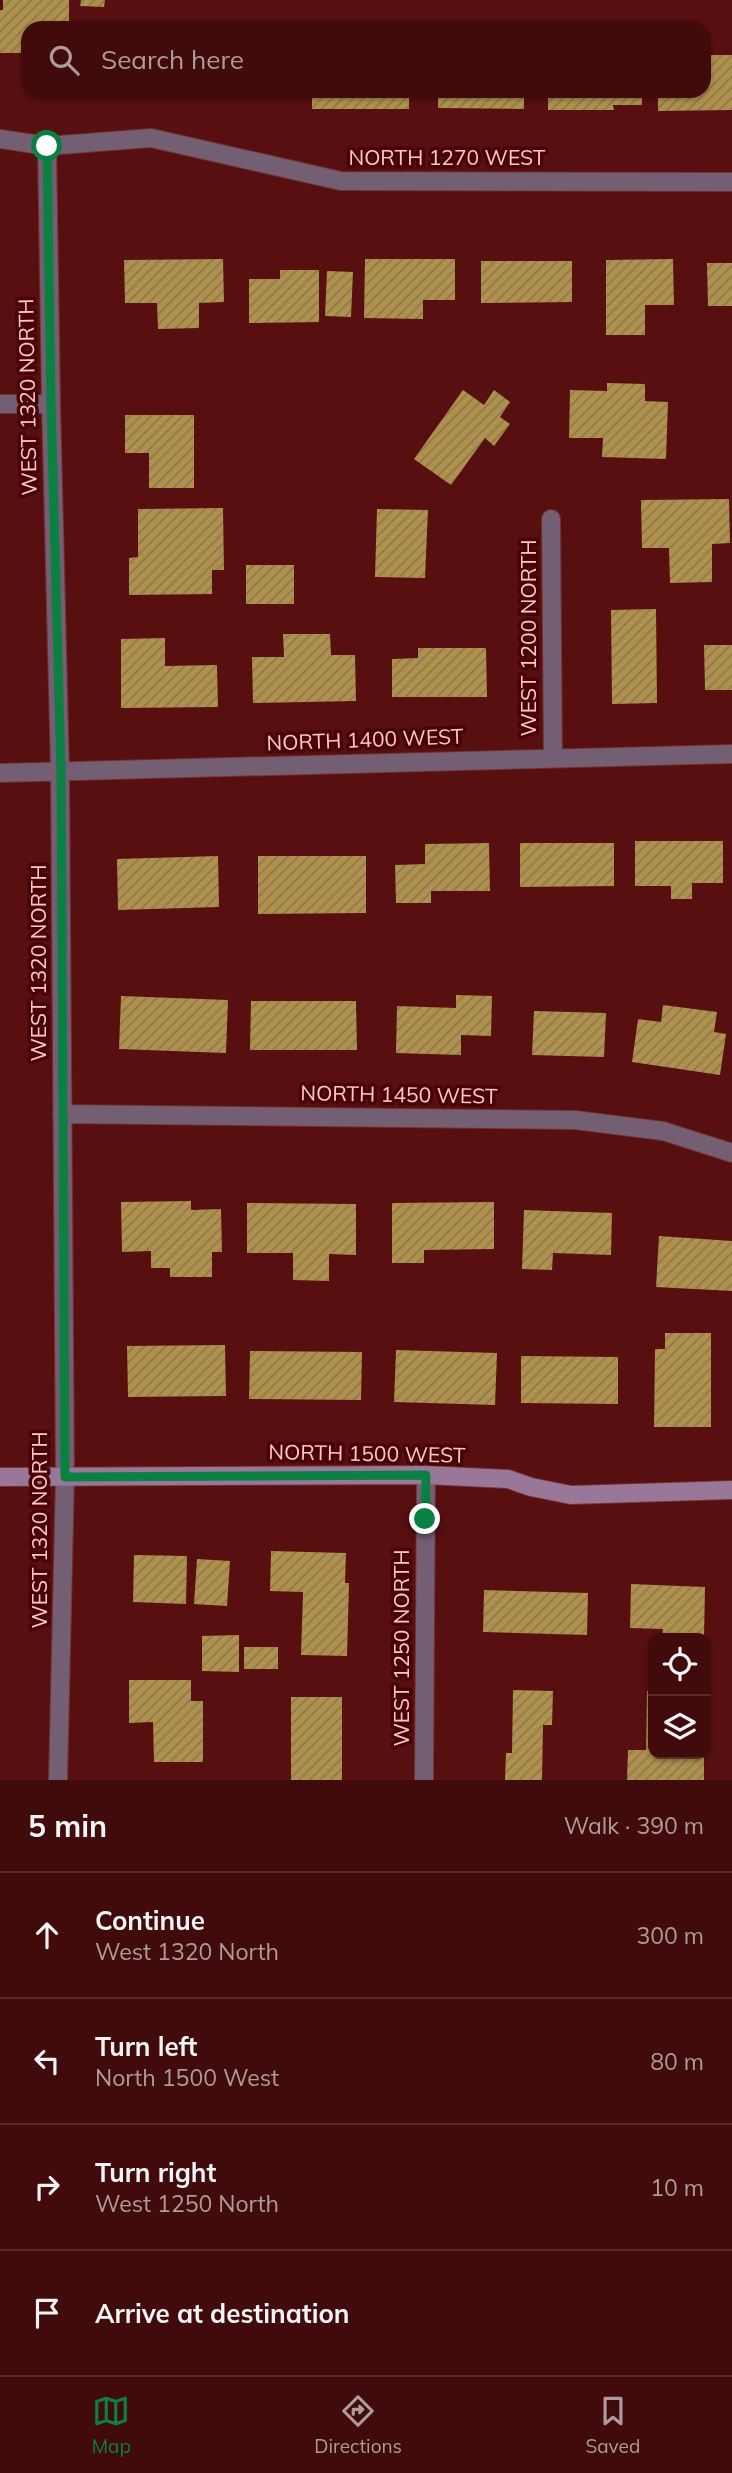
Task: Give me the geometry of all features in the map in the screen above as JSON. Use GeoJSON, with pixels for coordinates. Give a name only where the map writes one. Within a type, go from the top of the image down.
{"type":"FeatureCollection","features":[{"type":"Feature","properties":{"kind":"street","name":"NORTH 1270 WEST"},"geometry":{"type":"LineString","coordinates":[[0,138],[47,146],[151,138],[341,181],[732,181]]}},
{"type":"Feature","properties":{"kind":"street","name":"WEST 1320 NORTH"},"geometry":{"type":"LineString","coordinates":[[47,146],[61,771],[65,1477],[58,1780]]}},
{"type":"Feature","properties":{"kind":"street"},"geometry":{"type":"LineString","coordinates":[[0,404],[51,404]]}},
{"type":"Feature","properties":{"kind":"street","name":"WEST 1200 NORTH"},"geometry":{"type":"LineString","coordinates":[[551,519],[553,758]]}},
{"type":"Feature","properties":{"kind":"street","name":"NORTH 1400 WEST"},"geometry":{"type":"LineString","coordinates":[[0,773],[732,754]]}},
{"type":"Feature","properties":{"kind":"street","name":"NORTH 1450 WEST"},"geometry":{"type":"LineString","coordinates":[[62,1114],[575,1120],[663,1131],[732,1153]]}},
{"type":"Feature","properties":{"kind":"street","name":"NORTH 1500 WEST"},"geometry":{"type":"LineString","coordinates":[[0,1477],[426,1475],[508,1479],[531,1488],[571,1494],[732,1490]]}},
{"type":"Feature","properties":{"kind":"street","name":"WEST 1250 NORTH"},"geometry":{"type":"LineString","coordinates":[[424,1780],[426,1475]]}},
{"type":"Feature","properties":{"kind":"building"},"geometry":{"type":"Polygon","coordinates":[[[3,0],[69,0],[69,21],[21,21],[21,53],[0,53],[0,10],[3,10],[3,0]]]}},
{"type":"Feature","properties":{"kind":"building"},"geometry":{"type":"Polygon","coordinates":[[[81,0],[105,0],[104,7],[80,6],[81,0]]]}},
{"type":"Feature","properties":{"kind":"building"},"geometry":{"type":"Polygon","coordinates":[[[711,55],[732,55],[732,110],[658,111],[658,98],[711,98],[711,55]]]}},
{"type":"Feature","properties":{"kind":"building"},"geometry":{"type":"Polygon","coordinates":[[[312,98],[409,98],[409,109],[312,109],[312,98]]]}},
{"type":"Feature","properties":{"kind":"building"},"geometry":{"type":"Polygon","coordinates":[[[438,98],[524,98],[524,109],[438,108],[438,98]]]}},
{"type":"Feature","properties":{"kind":"building"},"geometry":{"type":"Polygon","coordinates":[[[548,98],[642,98],[642,105],[613,105],[614,110],[548,110],[548,98]]]}},
{"type":"Feature","properties":{"kind":"building"},"geometry":{"type":"Polygon","coordinates":[[[223,259],[224,302],[199,303],[199,328],[158,329],[157,303],[125,303],[124,260],[223,259]]]}},
{"type":"Feature","properties":{"kind":"building"},"geometry":{"type":"Polygon","coordinates":[[[365,259],[455,259],[455,300],[423,300],[423,319],[364,318],[365,259]]]}},
{"type":"Feature","properties":{"kind":"building"},"geometry":{"type":"Polygon","coordinates":[[[673,259],[674,305],[645,305],[645,335],[606,335],[606,260],[673,259]]]}},
{"type":"Feature","properties":{"kind":"building"},"geometry":{"type":"Polygon","coordinates":[[[481,261],[572,261],[572,302],[481,303],[481,261]]]}},
{"type":"Feature","properties":{"kind":"building"},"geometry":{"type":"Polygon","coordinates":[[[707,263],[732,263],[732,306],[708,306],[707,263]]]}},
{"type":"Feature","properties":{"kind":"building"},"geometry":{"type":"Polygon","coordinates":[[[280,270],[319,270],[319,322],[249,323],[249,279],[280,279],[280,270]]]}},
{"type":"Feature","properties":{"kind":"building"},"geometry":{"type":"Polygon","coordinates":[[[327,271],[353,272],[351,317],[325,316],[327,271]]]}},
{"type":"Feature","properties":{"kind":"building"},"geometry":{"type":"Polygon","coordinates":[[[607,383],[645,384],[645,401],[668,402],[666,459],[602,457],[603,438],[569,438],[570,390],[607,391],[607,383]]]}},
{"type":"Feature","properties":{"kind":"building"},"geometry":{"type":"Polygon","coordinates":[[[463,390],[484,405],[494,390],[510,402],[500,417],[510,424],[494,446],[485,438],[451,485],[414,459],[463,390]]]}},
{"type":"Feature","properties":{"kind":"building"},"geometry":{"type":"Polygon","coordinates":[[[125,415],[194,415],[194,488],[149,488],[149,453],[125,453],[125,415]]]}},
{"type":"Feature","properties":{"kind":"building"},"geometry":{"type":"Polygon","coordinates":[[[729,499],[730,543],[712,544],[712,582],[670,583],[669,548],[642,548],[641,500],[729,499]]]}},
{"type":"Feature","properties":{"kind":"building"},"geometry":{"type":"Polygon","coordinates":[[[223,508],[224,570],[212,570],[212,594],[129,595],[129,558],[138,557],[138,509],[223,508]]]}},
{"type":"Feature","properties":{"kind":"building"},"geometry":{"type":"Polygon","coordinates":[[[377,509],[428,510],[425,578],[375,577],[377,509]]]}},
{"type":"Feature","properties":{"kind":"building"},"geometry":{"type":"Polygon","coordinates":[[[246,565],[294,565],[294,604],[246,604],[246,565]]]}},
{"type":"Feature","properties":{"kind":"building"},"geometry":{"type":"Polygon","coordinates":[[[656,609],[657,703],[612,704],[611,610],[656,609]]]}},
{"type":"Feature","properties":{"kind":"building"},"geometry":{"type":"Polygon","coordinates":[[[283,634],[330,634],[331,655],[355,655],[356,701],[253,703],[252,657],[284,657],[283,634]]]}},
{"type":"Feature","properties":{"kind":"building"},"geometry":{"type":"Polygon","coordinates":[[[165,638],[165,666],[217,665],[218,707],[121,708],[121,639],[165,638]]]}},
{"type":"Feature","properties":{"kind":"building"},"geometry":{"type":"Polygon","coordinates":[[[704,645],[732,645],[732,690],[705,690],[704,645]]]}},
{"type":"Feature","properties":{"kind":"building"},"geometry":{"type":"Polygon","coordinates":[[[418,648],[486,648],[487,697],[392,697],[392,659],[418,658],[418,648]]]}},
{"type":"Feature","properties":{"kind":"building"},"geometry":{"type":"Polygon","coordinates":[[[635,841],[723,841],[723,883],[692,883],[692,899],[671,899],[671,886],[635,886],[635,841]]]}},
{"type":"Feature","properties":{"kind":"building"},"geometry":{"type":"Polygon","coordinates":[[[489,843],[490,891],[431,891],[431,903],[396,903],[395,865],[425,864],[425,844],[489,843]]]}},
{"type":"Feature","properties":{"kind":"building"},"geometry":{"type":"Polygon","coordinates":[[[520,843],[614,843],[614,886],[520,887],[520,843]]]}},
{"type":"Feature","properties":{"kind":"building"},"geometry":{"type":"Polygon","coordinates":[[[218,856],[219,907],[118,910],[117,859],[218,856]]]}},
{"type":"Feature","properties":{"kind":"building"},"geometry":{"type":"Polygon","coordinates":[[[258,856],[366,856],[366,913],[258,914],[258,856]]]}},
{"type":"Feature","properties":{"kind":"building"},"geometry":{"type":"Polygon","coordinates":[[[456,995],[492,996],[491,1036],[461,1035],[461,1055],[396,1053],[397,1006],[456,1008],[456,995]]]}},
{"type":"Feature","properties":{"kind":"building"},"geometry":{"type":"Polygon","coordinates":[[[121,996],[228,1000],[226,1053],[119,1049],[121,996]]]}},
{"type":"Feature","properties":{"kind":"building"},"geometry":{"type":"Polygon","coordinates":[[[251,1001],[356,1001],[357,1050],[250,1050],[251,1001]]]}},
{"type":"Feature","properties":{"kind":"building"},"geometry":{"type":"Polygon","coordinates":[[[663,1005],[717,1012],[714,1032],[726,1034],[720,1075],[632,1062],[638,1019],[661,1022],[663,1005]]]}},
{"type":"Feature","properties":{"kind":"building"},"geometry":{"type":"Polygon","coordinates":[[[534,1011],[606,1013],[604,1057],[532,1055],[534,1011]]]}},
{"type":"Feature","properties":{"kind":"building"},"geometry":{"type":"Polygon","coordinates":[[[191,1201],[191,1210],[221,1209],[222,1252],[212,1252],[212,1277],[170,1277],[170,1268],[151,1268],[151,1251],[122,1252],[121,1202],[191,1201]]]}},
{"type":"Feature","properties":{"kind":"building"},"geometry":{"type":"Polygon","coordinates":[[[494,1202],[494,1249],[424,1250],[424,1263],[392,1263],[392,1203],[494,1202]]]}},
{"type":"Feature","properties":{"kind":"building"},"geometry":{"type":"Polygon","coordinates":[[[247,1203],[356,1204],[356,1255],[329,1254],[329,1281],[293,1280],[293,1253],[247,1253],[247,1203]]]}},
{"type":"Feature","properties":{"kind":"building"},"geometry":{"type":"Polygon","coordinates":[[[524,1210],[612,1213],[611,1255],[553,1253],[552,1270],[522,1269],[524,1210]]]}},
{"type":"Feature","properties":{"kind":"building"},"geometry":{"type":"Polygon","coordinates":[[[659,1236],[732,1241],[732,1291],[656,1287],[659,1236]]]}},
{"type":"Feature","properties":{"kind":"building"},"geometry":{"type":"Polygon","coordinates":[[[665,1333],[711,1333],[711,1427],[654,1427],[655,1349],[665,1349],[665,1333]]]}},
{"type":"Feature","properties":{"kind":"building"},"geometry":{"type":"Polygon","coordinates":[[[225,1345],[226,1396],[128,1397],[127,1346],[225,1345]]]}},
{"type":"Feature","properties":{"kind":"building"},"geometry":{"type":"Polygon","coordinates":[[[396,1350],[497,1353],[495,1405],[394,1402],[396,1350]]]}},
{"type":"Feature","properties":{"kind":"building"},"geometry":{"type":"Polygon","coordinates":[[[250,1351],[362,1352],[361,1400],[249,1399],[250,1351]]]}},
{"type":"Feature","properties":{"kind":"building"},"geometry":{"type":"Polygon","coordinates":[[[521,1356],[618,1357],[618,1404],[521,1403],[521,1356]]]}},
{"type":"Feature","properties":{"kind":"building"},"geometry":{"type":"Polygon","coordinates":[[[271,1551],[346,1553],[345,1583],[349,1583],[347,1656],[301,1655],[303,1592],[270,1591],[271,1551]]]}},
{"type":"Feature","properties":{"kind":"building"},"geometry":{"type":"Polygon","coordinates":[[[134,1555],[187,1556],[186,1604],[133,1602],[134,1555]]]}},
{"type":"Feature","properties":{"kind":"building"},"geometry":{"type":"Polygon","coordinates":[[[197,1559],[230,1561],[227,1606],[194,1604],[197,1559]]]}},
{"type":"Feature","properties":{"kind":"building"},"geometry":{"type":"Polygon","coordinates":[[[631,1584],[705,1587],[704,1633],[663,1633],[663,1629],[630,1628],[631,1584]]]}},
{"type":"Feature","properties":{"kind":"building"},"geometry":{"type":"Polygon","coordinates":[[[484,1590],[588,1593],[587,1635],[483,1632],[484,1590]]]}},
{"type":"Feature","properties":{"kind":"building"},"geometry":{"type":"Polygon","coordinates":[[[239,1635],[239,1672],[202,1671],[202,1636],[239,1635]]]}},
{"type":"Feature","properties":{"kind":"building"},"geometry":{"type":"Polygon","coordinates":[[[244,1647],[278,1647],[278,1669],[244,1669],[244,1647]]]}},
{"type":"Feature","properties":{"kind":"building"},"geometry":{"type":"Polygon","coordinates":[[[129,1680],[191,1680],[191,1701],[203,1701],[203,1762],[154,1762],[153,1722],[129,1723],[129,1680]]]}},
{"type":"Feature","properties":{"kind":"building"},"geometry":{"type":"Polygon","coordinates":[[[513,1690],[553,1691],[552,1725],[543,1725],[542,1780],[505,1780],[506,1753],[512,1753],[513,1690]]]}},
{"type":"Feature","properties":{"kind":"building"},"geometry":{"type":"Polygon","coordinates":[[[648,1691],[648,1759],[704,1759],[704,1780],[627,1780],[628,1750],[646,1750],[648,1691]]]}},
{"type":"Feature","properties":{"kind":"building"},"geometry":{"type":"Polygon","coordinates":[[[291,1697],[342,1697],[342,1780],[291,1780],[291,1697]]]}},
{"type":"Feature","properties":{"kind":"route"},"geometry":{"type":"LineString","coordinates":[[47,146],[61,771],[65,1477],[426,1475],[425,1519]]}}]}
